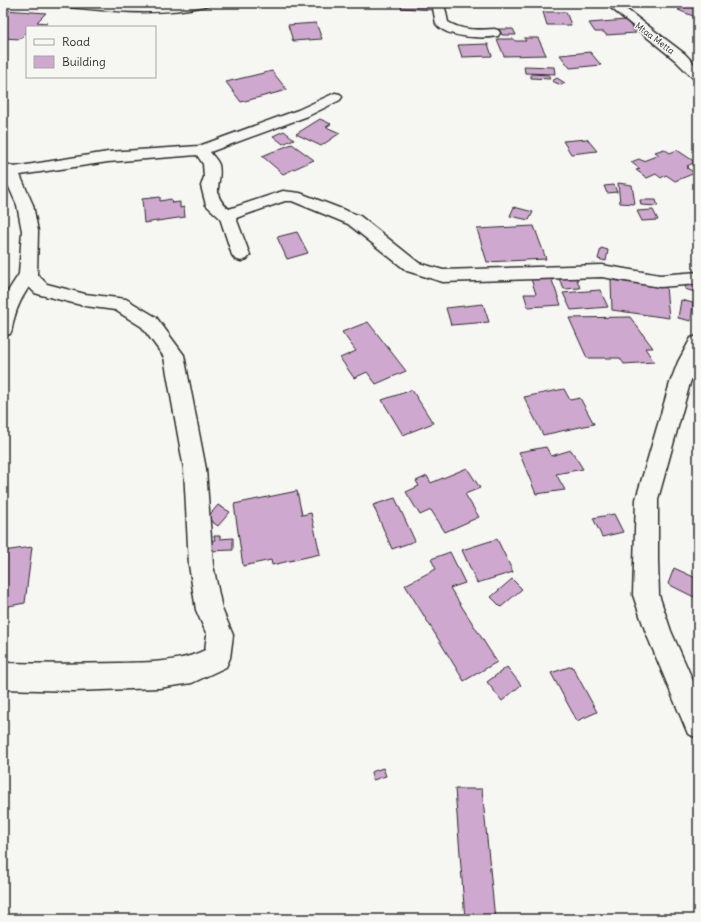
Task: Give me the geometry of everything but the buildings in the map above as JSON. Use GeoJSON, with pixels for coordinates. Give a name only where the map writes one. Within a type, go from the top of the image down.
{"type":"FeatureCollection","features":[{"type":"Feature","properties":{"kind":"street"},"geometry":{"type":"LineString","coordinates":[[59,3],[108,8],[164,8],[205,3]]}},
{"type":"Feature","properties":{"kind":"street"},"geometry":{"type":"LineString","coordinates":[[438,3],[442,24],[448,29],[457,33],[494,33]]}},
{"type":"Feature","properties":{"kind":"street","name":"Mtaa Metta"},"geometry":{"type":"LineString","coordinates":[[611,3],[680,57],[698,75]]}},
{"type":"Feature","properties":{"kind":"street"},"geometry":{"type":"LineString","coordinates":[[3,329],[4,320],[12,297],[28,274],[30,231],[25,205],[7,169],[108,157],[201,150],[296,116],[335,97]]}},
{"type":"Feature","properties":{"kind":"street"},"geometry":{"type":"LineString","coordinates":[[201,150],[211,164],[212,177],[209,186],[214,205],[227,216],[241,255]]}},
{"type":"Feature","properties":{"kind":"street"},"geometry":{"type":"LineString","coordinates":[[227,216],[283,196],[294,196],[354,220],[413,267],[443,276],[602,271],[660,281],[698,278]]}},
{"type":"Feature","properties":{"kind":"street"},"geometry":{"type":"LineString","coordinates":[[3,676],[73,678],[159,675],[192,670],[217,658],[220,635],[209,610],[201,566],[195,469],[174,355],[149,322],[119,304],[84,300],[41,289],[28,274]]}},
{"type":"Feature","properties":{"kind":"street"},"geometry":{"type":"LineString","coordinates":[[698,343],[688,362],[680,383],[647,499],[646,595],[659,633],[698,724]]}}]}
